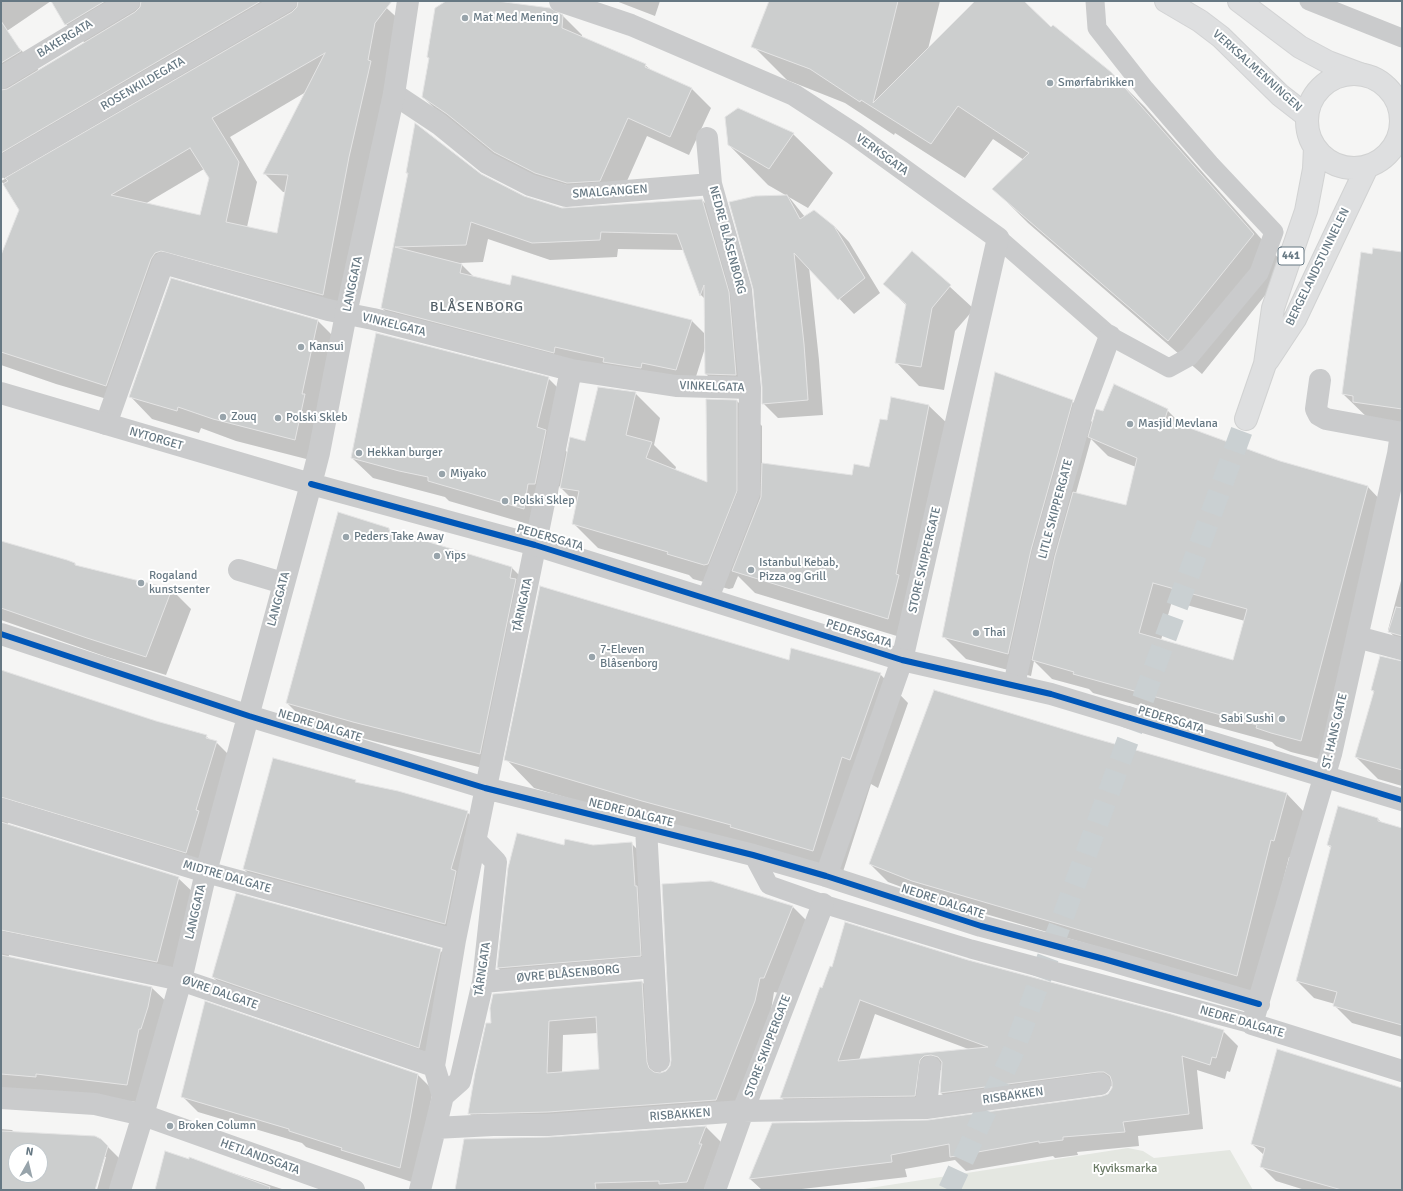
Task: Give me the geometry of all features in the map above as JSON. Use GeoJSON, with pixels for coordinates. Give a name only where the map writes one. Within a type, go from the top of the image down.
{"type":"FeatureCollection","features":[{"type":"Feature","properties":{"kind":"main road","name":"VERKSALMENNINGEN"},"geometry":{"type":"LineString","coordinates":[[1166,1],[1200,21],[1221,37],[1280,95],[1307,116]]}},
{"type":"Feature","properties":{"kind":"main road"},"geometry":{"type":"LineString","coordinates":[[1238,1],[1300,47],[1328,62],[1369,77],[1391,91],[1399,105],[1401,121],[1396,149],[1367,167]]}},
{"type":"Feature","properties":{"kind":"main road","name":"441"},"geometry":{"type":"LineString","coordinates":[[1367,167],[1351,168],[1335,164],[1321,155],[1315,147],[1308,132],[1307,116],[1311,100],[1321,87],[1328,81],[1343,75],[1402,81]]}},
{"type":"Feature","properties":{"kind":"main road","name":"BERGELANDSTUNNELEN"},"geometry":{"type":"LineString","coordinates":[[1246,418],[1265,364],[1273,308],[1306,211],[1314,169],[1315,147]]}},
{"type":"Feature","properties":{"kind":"main road","name":"BERGELANDSTUNNELEN"},"geometry":{"type":"LineString","coordinates":[[1265,364],[1295,319],[1367,167]]}},
{"type":"Feature","properties":{"kind":"street","name":"BAKERGATA"},"geometry":{"type":"LineString","coordinates":[[1,78],[129,1]]}},
{"type":"Feature","properties":{"kind":"street","name":"ROSENKILDEGATA"},"geometry":{"type":"LineString","coordinates":[[1,167],[286,1]]}},
{"type":"Feature","properties":{"kind":"street","name":"LANGGATA"},"geometry":{"type":"LineString","coordinates":[[120,1190],[143,1115],[180,980],[206,872],[319,453],[346,314],[394,94],[408,1]]}},
{"type":"Feature","properties":{"kind":"street","name":"VERKSGATA"},"geometry":{"type":"LineString","coordinates":[[560,1],[630,25],[794,95],[854,134],[998,238]]}},
{"type":"Feature","properties":{"kind":"street","name":"SMALGANGEN"},"geometry":{"type":"LineString","coordinates":[[394,94],[439,124],[487,163],[530,185],[566,196],[711,184]]}},
{"type":"Feature","properties":{"kind":"street","name":"NEDRE BLÅSENBORG"},"geometry":{"type":"LineString","coordinates":[[707,138],[711,184],[741,290],[750,388],[749,493],[708,598]]}},
{"type":"Feature","properties":{"kind":"street","name":"STORE SKIPPERGATE"},"geometry":{"type":"LineString","coordinates":[[826,876],[902,660],[998,238]]}},
{"type":"Feature","properties":{"kind":"street","name":"VINKELGATA"},"geometry":{"type":"LineString","coordinates":[[106,424],[163,263],[346,314],[373,319],[572,370],[676,386],[750,388]]}},
{"type":"Feature","properties":{"kind":"street","name":"LITLE SKIPPERGATE"},"geometry":{"type":"LineString","coordinates":[[1014,685],[1043,553],[1084,406],[1110,336]]}},
{"type":"Feature","properties":{"kind":"street","name":"TÅRNGATA"},"geometry":{"type":"LineString","coordinates":[[475,840],[496,862],[483,982],[460,1081],[443,1096],[434,1066],[454,940],[572,370]]}},
{"type":"Feature","properties":{"kind":"street"},"geometry":{"type":"LineString","coordinates":[[1320,380],[1316,409],[1319,415],[1326,419],[1402,433]]}},
{"type":"Feature","properties":{"kind":"street","name":"NYTORGET"},"geometry":{"type":"LineString","coordinates":[[1,393],[311,484]]}},
{"type":"Feature","properties":{"kind":"street","name":"ST. HANS GATE"},"geometry":{"type":"LineString","coordinates":[[1255,1014],[1324,777],[1357,637],[1402,433]]}},
{"type":"Feature","properties":{"kind":"street","name":"PEDERSGATA"},"geometry":{"type":"LineString","coordinates":[[311,484],[535,545],[902,660],[1051,694],[1402,800]]}},
{"type":"Feature","properties":{"kind":"street"},"geometry":{"type":"LineString","coordinates":[[239,570],[283,583]]}},
{"type":"Feature","properties":{"kind":"street","name":"NEDRE DALGATE"},"geometry":{"type":"LineString","coordinates":[[1,634],[249,716],[485,788],[753,855],[826,876],[981,926],[1104,958],[1402,1071]]}},
{"type":"Feature","properties":{"kind":"street"},"geometry":{"type":"LineString","coordinates":[[1357,637],[1402,648]]}},
{"type":"Feature","properties":{"kind":"street","name":"MIDTRE DALGATE"},"geometry":{"type":"LineString","coordinates":[[1,809],[206,872],[454,940]]}},
{"type":"Feature","properties":{"kind":"street"},"geometry":{"type":"LineString","coordinates":[[646,828],[659,1061]]}},
{"type":"Feature","properties":{"kind":"street","name":"STORE SKIPPERGATE"},"geometry":{"type":"LineString","coordinates":[[716,1190],[743,1111],[823,904]]}},
{"type":"Feature","properties":{"kind":"street","name":"ØVRE DALGATE"},"geometry":{"type":"LineString","coordinates":[[1,942],[180,980],[434,1066]]}},
{"type":"Feature","properties":{"kind":"street","name":"ØVRE BLÅSENBORG"},"geometry":{"type":"LineString","coordinates":[[483,982],[653,967]]}},
{"type":"Feature","properties":{"kind":"street"},"geometry":{"type":"LineString","coordinates":[[926,1108],[930,1068]]}},
{"type":"Feature","properties":{"kind":"street","name":"RISBAKKEN"},"geometry":{"type":"LineString","coordinates":[[435,1128],[493,1125],[548,1125],[743,1111],[926,1108],[1100,1084]]}},
{"type":"Feature","properties":{"kind":"street"},"geometry":{"type":"LineString","coordinates":[[420,1190],[443,1096]]}},
{"type":"Feature","properties":{"kind":"street","name":"HETLANDSGATA"},"geometry":{"type":"LineString","coordinates":[[1,1098],[95,1104],[143,1115],[354,1190]]}},
{"type":"Feature","properties":{"kind":"lane","name":"VERKSGATA"},"geometry":{"type":"LineString","coordinates":[[998,238],[1110,336],[1169,368],[1189,357],[1259,273],[1274,232],[1205,158],[1145,89],[1097,28],[1095,1]]}},
{"type":"Feature","properties":{"kind":"lane"},"geometry":{"type":"LineString","coordinates":[[1308,1],[1402,38]]}},
{"type":"Feature","properties":{"kind":"lane","name":"NEDRE DALGATE"},"geometry":{"type":"LineString","coordinates":[[753,855],[768,884],[823,904],[972,949],[1255,1014]]}},
{"type":"Feature","properties":{"kind":"green space","name":"Kyviksmarka"},"geometry":{"type":"Polygon","coordinates":[[[1128,1148],[1143,1151],[1154,1158],[1230,1150],[1253,1190],[857,1190],[1128,1148]]]}},
{"type":"Feature","properties":{"kind":"building"},"geometry":{"type":"Polygon","coordinates":[[[51,1],[105,1],[65,25],[51,1]]]}},
{"type":"Feature","properties":{"kind":"building"},"geometry":{"type":"Polygon","coordinates":[[[141,1],[261,1],[1,153],[1,90],[7,89],[135,12],[140,7],[141,1]]]}},
{"type":"Feature","properties":{"kind":"building"},"geometry":{"type":"Polygon","coordinates":[[[298,1],[392,1],[375,23],[368,60],[371,61],[349,157],[323,295],[161,251],[155,253],[151,259],[106,386],[1,352],[1,255],[19,210],[3,184],[8,181],[5,178],[292,12],[297,7],[298,1]],[[325,53],[212,118],[239,162],[226,222],[277,233],[288,175],[263,174],[325,53]],[[190,148],[111,195],[200,215],[209,178],[190,148]]]}},
{"type":"Feature","properties":{"kind":"building"},"geometry":{"type":"Polygon","coordinates":[[[446,1],[497,1],[550,8],[563,15],[562,28],[646,64],[645,67],[692,88],[670,137],[628,118],[600,181],[567,183],[535,173],[494,152],[447,114],[422,97],[429,58],[427,57],[435,8],[446,1]]]}},
{"type":"Feature","properties":{"kind":"building"},"geometry":{"type":"Polygon","coordinates":[[[769,1],[898,1],[873,103],[975,1],[1024,1],[1051,27],[1053,25],[1111,72],[1254,234],[1168,341],[992,189],[1029,153],[958,106],[931,144],[861,100],[860,102],[810,69],[751,47],[769,1]]]}},
{"type":"Feature","properties":{"kind":"building"},"geometry":{"type":"Polygon","coordinates":[[[1,21],[21,51],[1,63],[1,21]]]}},
{"type":"Feature","properties":{"kind":"building"},"geometry":{"type":"Polygon","coordinates":[[[738,108],[794,133],[769,169],[728,145],[725,117],[738,108]]]}},
{"type":"Feature","properties":{"kind":"building"},"geometry":{"type":"Polygon","coordinates":[[[415,123],[481,174],[524,196],[562,208],[702,199],[729,292],[736,375],[705,374],[704,285],[700,296],[677,234],[601,232],[600,240],[532,243],[471,222],[466,245],[395,247],[462,264],[460,273],[510,285],[512,275],[692,320],[676,370],[642,363],[641,368],[603,362],[604,358],[555,347],[554,353],[381,308],[408,173],[406,173],[415,123]]]}},
{"type":"Feature","properties":{"kind":"building"},"geometry":{"type":"Polygon","coordinates":[[[787,195],[800,219],[814,210],[834,226],[865,278],[838,300],[794,253],[804,344],[808,400],[762,404],[762,387],[753,289],[729,202],[755,196],[787,195]]]}},
{"type":"Feature","properties":{"kind":"building"},"geometry":{"type":"Polygon","coordinates":[[[1373,248],[1402,252],[1402,409],[1353,402],[1353,396],[1342,394],[1361,252],[1372,254],[1373,248]]]}},
{"type":"Feature","properties":{"kind":"building"},"geometry":{"type":"Polygon","coordinates":[[[912,251],[951,285],[932,308],[921,367],[895,363],[906,304],[883,284],[912,251]]]}},
{"type":"Feature","properties":{"kind":"building"},"geometry":{"type":"Polygon","coordinates":[[[171,278],[318,320],[302,394],[305,394],[295,440],[213,419],[178,407],[177,411],[129,397],[171,278]]]}},
{"type":"Feature","properties":{"kind":"building"},"geometry":{"type":"Polygon","coordinates":[[[376,333],[549,377],[537,427],[546,430],[535,484],[528,484],[524,509],[428,481],[428,477],[351,458],[376,333]]]}},
{"type":"Feature","properties":{"kind":"building"},"geometry":{"type":"Polygon","coordinates":[[[995,372],[1073,400],[1031,550],[1008,654],[942,637],[995,372]]]}},
{"type":"Feature","properties":{"kind":"building"},"geometry":{"type":"Polygon","coordinates":[[[1114,384],[1168,409],[1165,419],[1280,461],[1368,486],[1301,741],[1256,728],[1257,725],[1073,674],[1074,672],[1032,660],[1055,556],[1073,492],[1126,505],[1137,458],[1088,437],[1096,409],[1103,411],[1114,384]],[[1153,583],[1139,633],[1233,660],[1247,609],[1153,583]]]}},
{"type":"Feature","properties":{"kind":"building"},"geometry":{"type":"Polygon","coordinates":[[[598,387],[636,392],[626,435],[652,442],[646,458],[707,482],[706,399],[737,400],[737,491],[708,564],[704,565],[667,554],[668,552],[572,524],[579,491],[560,488],[570,437],[585,441],[598,387]]]}},
{"type":"Feature","properties":{"kind":"building"},"geometry":{"type":"Polygon","coordinates":[[[891,397],[929,405],[896,574],[899,575],[888,619],[732,571],[761,497],[762,463],[852,475],[854,464],[869,467],[880,419],[887,420],[891,397]]]}},
{"type":"Feature","properties":{"kind":"building"},"geometry":{"type":"Polygon","coordinates":[[[338,512],[389,528],[389,530],[512,567],[510,578],[516,579],[480,754],[353,722],[286,703],[338,512]]]}},
{"type":"Feature","properties":{"kind":"building"},"geometry":{"type":"Polygon","coordinates":[[[1,541],[67,560],[75,563],[75,565],[172,589],[146,657],[1,608],[1,541]]]}},
{"type":"Feature","properties":{"kind":"building"},"geometry":{"type":"Polygon","coordinates":[[[540,586],[789,660],[791,648],[881,673],[850,760],[842,757],[813,851],[730,827],[731,825],[642,801],[504,760],[540,586]]]}},
{"type":"Feature","properties":{"kind":"building"},"geometry":{"type":"Polygon","coordinates":[[[1396,607],[1402,608],[1402,636],[1388,632],[1396,607]]]}},
{"type":"Feature","properties":{"kind":"building"},"geometry":{"type":"Polygon","coordinates":[[[1380,656],[1402,661],[1402,770],[1355,757],[1374,691],[1371,690],[1380,656]]]}},
{"type":"Feature","properties":{"kind":"building"},"geometry":{"type":"Polygon","coordinates":[[[1,670],[156,721],[207,735],[206,738],[217,741],[196,810],[199,811],[186,853],[1,797],[1,670]]]}},
{"type":"Feature","properties":{"kind":"building"},"geometry":{"type":"Polygon","coordinates":[[[934,690],[1083,735],[1287,793],[1274,841],[1271,840],[1237,976],[912,881],[869,864],[934,690]]]}},
{"type":"Feature","properties":{"kind":"building"},"geometry":{"type":"Polygon","coordinates":[[[273,758],[356,780],[355,782],[398,791],[468,811],[451,869],[456,871],[445,924],[243,869],[273,758]]]}},
{"type":"Feature","properties":{"kind":"building"},"geometry":{"type":"Polygon","coordinates":[[[1338,806],[1378,818],[1378,821],[1402,828],[1402,1025],[1333,1006],[1337,992],[1296,981],[1331,846],[1327,845],[1338,806]]]}},
{"type":"Feature","properties":{"kind":"building"},"geometry":{"type":"Polygon","coordinates":[[[1,822],[179,877],[157,962],[1,930],[1,822]]]}},
{"type":"Feature","properties":{"kind":"building"},"geometry":{"type":"Polygon","coordinates":[[[517,833],[564,845],[565,839],[593,845],[632,842],[635,886],[637,886],[641,956],[497,968],[508,868],[517,833]]]}},
{"type":"Feature","properties":{"kind":"building"},"geometry":{"type":"Polygon","coordinates":[[[711,881],[793,906],[764,978],[760,978],[755,1001],[716,1100],[548,1112],[468,1114],[486,1023],[491,1023],[490,1008],[493,994],[642,981],[647,1062],[649,1068],[654,1072],[660,1073],[666,1071],[670,1066],[671,1060],[662,884],[711,881]],[[596,1017],[549,1021],[547,1073],[599,1069],[596,1017]]]}},
{"type":"Feature","properties":{"kind":"building"},"geometry":{"type":"Polygon","coordinates":[[[236,893],[441,949],[419,1048],[212,977],[236,893]]]}},
{"type":"Feature","properties":{"kind":"building"},"geometry":{"type":"Polygon","coordinates":[[[845,922],[968,960],[1171,1014],[1224,1030],[1216,1058],[1212,1057],[1210,1065],[1182,1056],[1189,1114],[1123,1122],[1125,1132],[1063,1137],[1063,1140],[1039,1143],[1039,1141],[950,1157],[949,1144],[891,1155],[892,1162],[749,1179],[772,1123],[928,1120],[1102,1096],[1108,1094],[1112,1088],[1110,1076],[1104,1072],[1098,1072],[940,1093],[942,1062],[938,1057],[931,1055],[924,1056],[920,1060],[915,1096],[780,1098],[820,987],[822,988],[830,966],[832,967],[845,922]],[[860,1000],[838,1061],[988,1047],[860,1000]]]}},
{"type":"Feature","properties":{"kind":"building"},"geometry":{"type":"Polygon","coordinates":[[[1,955],[152,987],[148,1007],[141,1029],[139,1029],[127,1085],[36,1074],[36,1077],[1,1074],[1,955]]]}},
{"type":"Feature","properties":{"kind":"building"},"geometry":{"type":"Polygon","coordinates":[[[205,1001],[418,1074],[400,1168],[341,1150],[342,1148],[289,1131],[289,1129],[181,1097],[205,1001]]]}},
{"type":"Feature","properties":{"kind":"building"},"geometry":{"type":"Polygon","coordinates":[[[1277,1049],[1402,1088],[1402,1190],[1342,1190],[1260,1167],[1265,1148],[1251,1144],[1277,1049]]]}},
{"type":"Feature","properties":{"kind":"building"},"geometry":{"type":"Polygon","coordinates":[[[706,1126],[699,1144],[702,1144],[687,1182],[659,1184],[659,1181],[595,1183],[596,1190],[455,1190],[464,1139],[549,1137],[706,1126]]]}},
{"type":"Feature","properties":{"kind":"building"},"geometry":{"type":"Polygon","coordinates":[[[1,1131],[95,1136],[101,1139],[108,1146],[95,1190],[1,1190],[1,1131]]]}},
{"type":"Feature","properties":{"kind":"building"},"geometry":{"type":"Polygon","coordinates":[[[165,1151],[189,1159],[189,1157],[270,1187],[269,1190],[155,1190],[165,1151]]]}},
{"type":"Feature","properties":{"kind":"tunnel"},"geometry":{"type":"LineString","coordinates":[[949,1190],[1014,1050],[1246,419]]}},
{"type":"Feature","properties":{"kind":"cycle path"},"geometry":{"type":"LineString","coordinates":[[311,484],[535,545],[902,660],[1051,694],[1402,800]]}},
{"type":"Feature","properties":{"kind":"cycle path"},"geometry":{"type":"LineString","coordinates":[[1,634],[249,716],[485,788],[753,855],[826,876],[981,926],[1104,959],[1259,1004]]}},
{"type":"Feature","properties":{"kind":"place","name":"Mat Med Mening"},"geometry":{"type":"Point","coordinates":[465,18]}},
{"type":"Feature","properties":{"kind":"place","name":"Smørfabrikken"},"geometry":{"type":"Point","coordinates":[1050,83]}},
{"type":"Feature","properties":{"kind":"place","name":"Kansui"},"geometry":{"type":"Point","coordinates":[301,347]}},
{"type":"Feature","properties":{"kind":"place","name":"Zouq"},"geometry":{"type":"Point","coordinates":[223,417]}},
{"type":"Feature","properties":{"kind":"place","name":"Polski Skleb"},"geometry":{"type":"Point","coordinates":[278,418]}},
{"type":"Feature","properties":{"kind":"place","name":"Masjid Mevlana"},"geometry":{"type":"Point","coordinates":[1130,424]}},
{"type":"Feature","properties":{"kind":"place","name":"Hekkan burger"},"geometry":{"type":"Point","coordinates":[359,453]}},
{"type":"Feature","properties":{"kind":"place","name":"Miyako"},"geometry":{"type":"Point","coordinates":[442,474]}},
{"type":"Feature","properties":{"kind":"place","name":"Polski Sklep"},"geometry":{"type":"Point","coordinates":[505,501]}},
{"type":"Feature","properties":{"kind":"place","name":"Peders Take Away"},"geometry":{"type":"Point","coordinates":[346,537]}},
{"type":"Feature","properties":{"kind":"place","name":"Yips"},"geometry":{"type":"Point","coordinates":[437,556]}},
{"type":"Feature","properties":{"kind":"place","name":"Istanbul Kebab, Pizza og Grill"},"geometry":{"type":"Point","coordinates":[751,570]}},
{"type":"Feature","properties":{"kind":"place","name":"Rogaland kunstsenter"},"geometry":{"type":"Point","coordinates":[141,583]}},
{"type":"Feature","properties":{"kind":"place","name":"Thai"},"geometry":{"type":"Point","coordinates":[976,633]}},
{"type":"Feature","properties":{"kind":"place","name":"7-Eleven Blåsenborg"},"geometry":{"type":"Point","coordinates":[592,657]}},
{"type":"Feature","properties":{"kind":"place","name":"Sabi Sushi"},"geometry":{"type":"Point","coordinates":[1282,719]}},
{"type":"Feature","properties":{"kind":"place","name":"Broken Column"},"geometry":{"type":"Point","coordinates":[170,1126]}},
{"type":"Feature","properties":{"kind":"district","name":"BLÅSENBORG"},"geometry":{"type":"Point","coordinates":[477,307]}}]}
